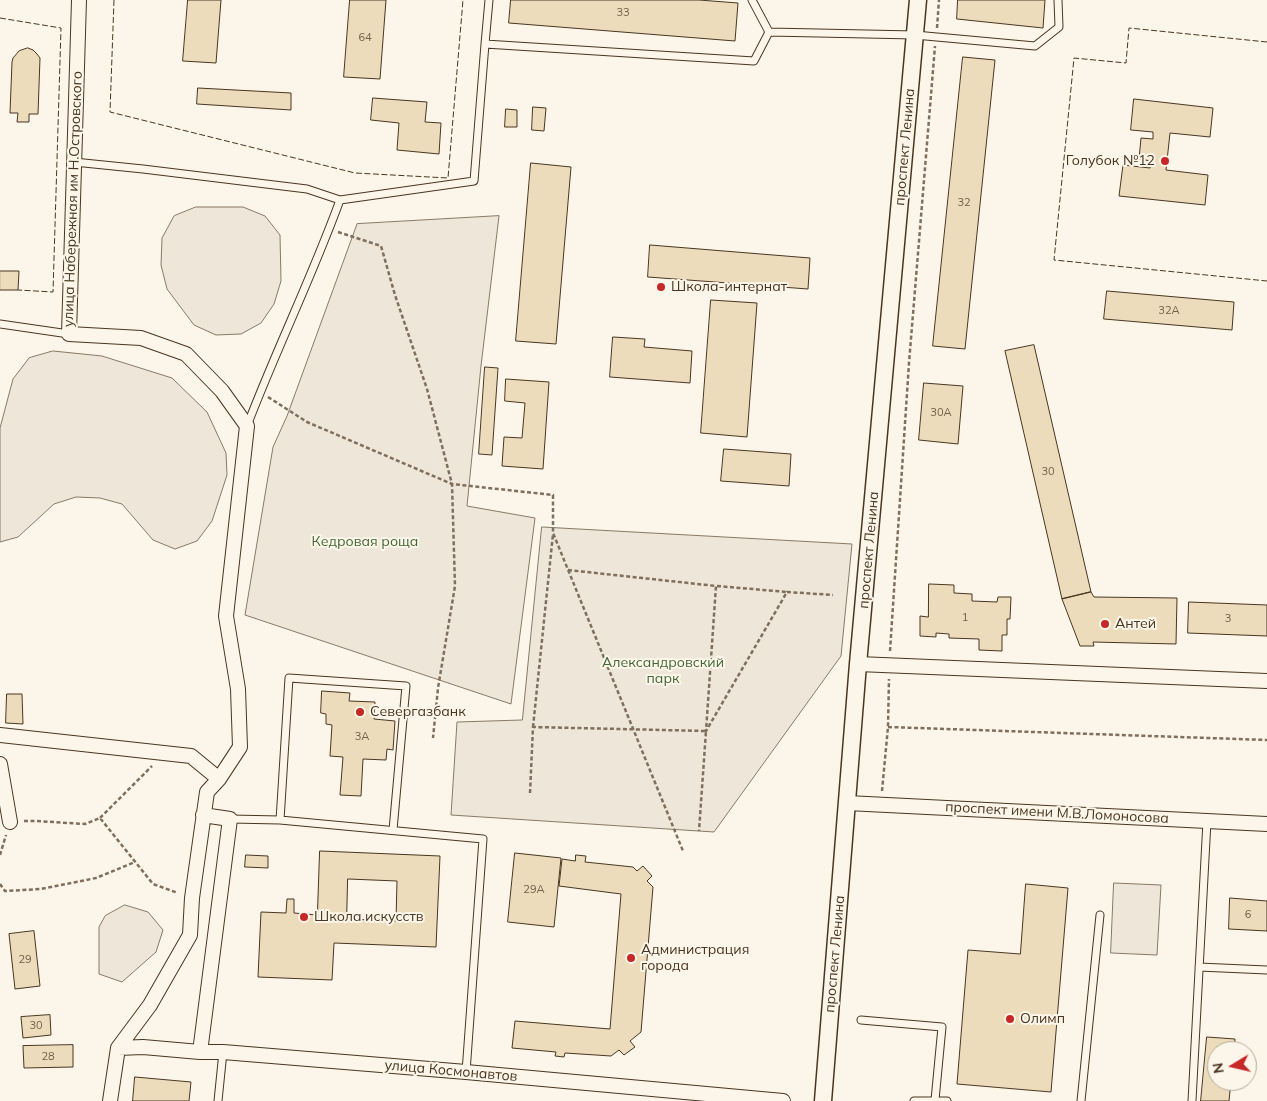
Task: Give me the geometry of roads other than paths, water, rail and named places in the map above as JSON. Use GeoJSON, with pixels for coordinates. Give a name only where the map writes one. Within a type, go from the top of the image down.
{"type":"FeatureCollection","features":[{"type":"Feature","properties":{"kind":"street","name":"улица Набережная им Н.Островского"},"geometry":{"type":"LineString","coordinates":[[79,0],[69,334],[141,338],[186,354],[222,391],[247,426]]}},
{"type":"Feature","properties":{"kind":"street","name":"проспект Ленина"},"geometry":{"type":"LineString","coordinates":[[823,1101],[858,664],[918,0]]}},
{"type":"Feature","properties":{"kind":"street"},"geometry":{"type":"LineString","coordinates":[[110,1101],[118,1048],[150,1005],[190,935],[192,898],[207,792],[219,779],[240,747],[238,689],[226,616],[247,426]]}},
{"type":"Feature","properties":{"kind":"street"},"geometry":{"type":"LineString","coordinates":[[858,664],[1267,681]]}},
{"type":"Feature","properties":{"kind":"street"},"geometry":{"type":"LineString","coordinates":[[0,735],[191,756],[219,779]]}},
{"type":"Feature","properties":{"kind":"street"},"geometry":{"type":"LineString","coordinates":[[0,764],[10,822]]}},
{"type":"Feature","properties":{"kind":"street","name":"проспект имени М.В.Ломоносова"},"geometry":{"type":"LineString","coordinates":[[847,803],[1267,824]]}},
{"type":"Feature","properties":{"kind":"street"},"geometry":{"type":"LineString","coordinates":[[200,1052],[230,819],[203,815]]}},
{"type":"Feature","properties":{"kind":"street","name":"улица Космонавтов"},"geometry":{"type":"LineString","coordinates":[[118,1048],[143,1047],[223,1052],[783,1101]]}},
{"type":"Feature","properties":{"kind":"lane"},"geometry":{"type":"LineString","coordinates":[[73,162],[307,189],[340,200],[474,181],[488,0]]}},
{"type":"Feature","properties":{"kind":"lane"},"geometry":{"type":"LineString","coordinates":[[752,0],[769,32]]}},
{"type":"Feature","properties":{"kind":"lane"},"geometry":{"type":"LineString","coordinates":[[769,32],[915,35],[1035,46],[1059,27],[1058,0]]}},
{"type":"Feature","properties":{"kind":"lane"},"geometry":{"type":"LineString","coordinates":[[485,44],[754,61],[769,32]]}},
{"type":"Feature","properties":{"kind":"lane"},"geometry":{"type":"LineString","coordinates":[[247,426],[340,200]]}},
{"type":"Feature","properties":{"kind":"lane"},"geometry":{"type":"LineString","coordinates":[[0,324],[69,334]]}},
{"type":"Feature","properties":{"kind":"lane"},"geometry":{"type":"LineString","coordinates":[[280,820],[289,678],[406,686],[393,830]]}},
{"type":"Feature","properties":{"kind":"lane"},"geometry":{"type":"LineString","coordinates":[[230,819],[280,820],[482,839],[466,1072]]}},
{"type":"Feature","properties":{"kind":"lane"},"geometry":{"type":"LineString","coordinates":[[1192,1101],[1207,821]]}},
{"type":"Feature","properties":{"kind":"lane"},"geometry":{"type":"LineString","coordinates":[[1081,1101],[1100,915]]}},
{"type":"Feature","properties":{"kind":"lane"},"geometry":{"type":"LineString","coordinates":[[1199,967],[1267,970]]}},
{"type":"Feature","properties":{"kind":"lane"},"geometry":{"type":"LineString","coordinates":[[861,1020],[942,1027],[935,1100]]}},
{"type":"Feature","properties":{"kind":"lane"},"geometry":{"type":"LineString","coordinates":[[218,1101],[223,1052]]}},
{"type":"Feature","properties":{"kind":"lane"},"geometry":{"type":"LineString","coordinates":[[914,1101],[947,1101]]}},
{"type":"Feature","properties":{"kind":"place","name":"Голубок №12"},"geometry":{"type":"Point","coordinates":[1165,161]}},
{"type":"Feature","properties":{"kind":"place","name":"Школа-интернат"},"geometry":{"type":"Point","coordinates":[661,287]}},
{"type":"Feature","properties":{"kind":"place","name":"Антей"},"geometry":{"type":"Point","coordinates":[1105,624]}},
{"type":"Feature","properties":{"kind":"place","name":"Севергазбанк"},"geometry":{"type":"Point","coordinates":[360,712]}},
{"type":"Feature","properties":{"kind":"place","name":"Школа искусcтв"},"geometry":{"type":"Point","coordinates":[304,917]}},
{"type":"Feature","properties":{"kind":"place","name":"Администрация города"},"geometry":{"type":"Point","coordinates":[631,958]}},
{"type":"Feature","properties":{"kind":"place","name":"Олимп"},"geometry":{"type":"Point","coordinates":[1010,1019]}},
{"type":"Feature","properties":{"kind":"park label","name":"Кедровая роща"},"geometry":{"type":"Point","coordinates":[365,542]}},
{"type":"Feature","properties":{"kind":"park label","name":"Александровский парк"},"geometry":{"type":"Point","coordinates":[663,672]}}]}
